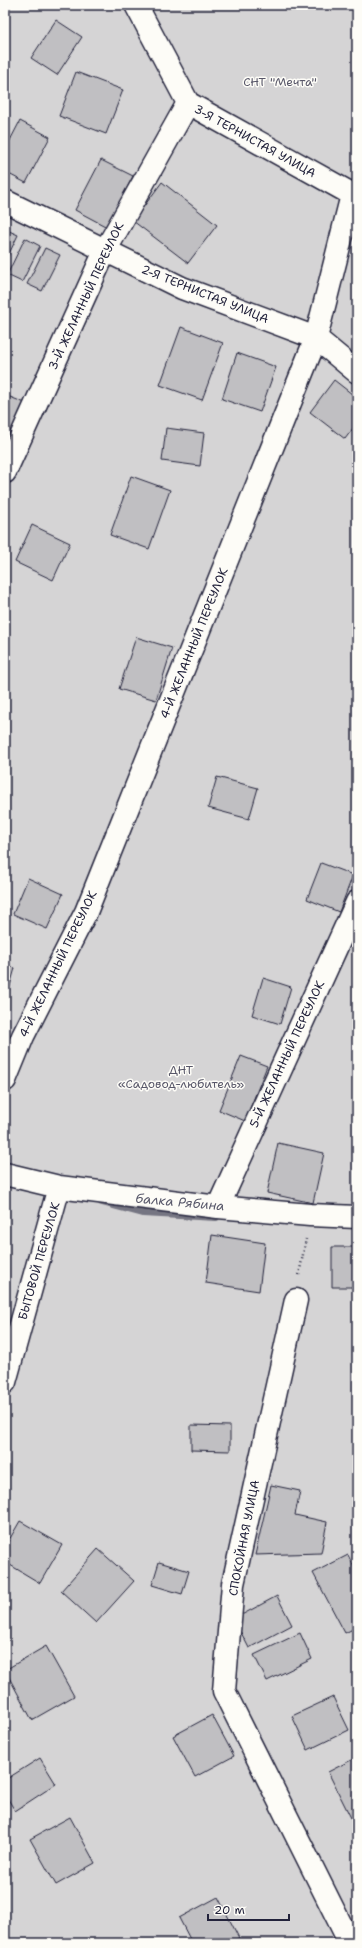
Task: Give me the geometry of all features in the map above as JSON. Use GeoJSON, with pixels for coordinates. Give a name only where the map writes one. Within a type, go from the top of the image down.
{"type":"FeatureCollection","features":[{"type":"Feature","properties":{"kind":"street","name":"3-Я ТЕРНИСТАЯ УЛИЦА"},"geometry":{"type":"LineString","coordinates":[[136,5],[188,103],[355,196]]}},
{"type":"Feature","properties":{"kind":"street","name":"3-Й ЖЕЛАННЫЙ ПЕРЕУЛОК"},"geometry":{"type":"LineString","coordinates":[[5,472],[104,251],[188,103]]}},
{"type":"Feature","properties":{"kind":"street","name":"4-Й ЖЕЛАННЫЙ ПЕРЕУЛОК"},"geometry":{"type":"LineString","coordinates":[[5,1080],[23,1036],[86,912],[316,338],[355,196]]}},
{"type":"Feature","properties":{"kind":"street","name":"2-Я ТЕРНИСТАЯ УЛИЦА"},"geometry":{"type":"LineString","coordinates":[[5,201],[104,251],[182,288],[316,338],[357,372]]}},
{"type":"Feature","properties":{"kind":"street","name":"5-Й ЖЕЛАННЫЙ ПЕРЕУЛОК"},"geometry":{"type":"LineString","coordinates":[[218,1207],[357,902]]}},
{"type":"Feature","properties":{"kind":"street"},"geometry":{"type":"LineString","coordinates":[[5,1174],[60,1187],[218,1207],[310,1215],[357,1217]]}},
{"type":"Feature","properties":{"kind":"street","name":"БЫТОВОЙ ПЕРЕУЛОК"},"geometry":{"type":"LineString","coordinates":[[5,1382],[60,1187]]}},
{"type":"Feature","properties":{"kind":"street","name":"СПОКОЙНАЯ УЛИЦА"},"geometry":{"type":"LineString","coordinates":[[296,1300],[233,1584],[224,1691],[350,1943]]}},
{"type":"Feature","properties":{"kind":"path"},"geometry":{"type":"LineString","coordinates":[[296,1300],[310,1215]]}},
{"type":"Feature","properties":{"kind":"green space","name":"ДНТ «Садовод-любитель»"},"geometry":{"type":"Polygon","coordinates":[[[5,5],[357,5],[357,1943],[5,1943],[5,5]]]}},
{"type":"Feature","properties":{"kind":"building"},"geometry":{"type":"Polygon","coordinates":[[[56,20],[82,37],[57,75],[31,58],[56,20]]]}},
{"type":"Feature","properties":{"kind":"building"},"geometry":{"type":"Polygon","coordinates":[[[76,72],[123,90],[106,134],[59,116],[76,72]]]}},
{"type":"Feature","properties":{"kind":"building"},"geometry":{"type":"Polygon","coordinates":[[[20,121],[50,137],[26,183],[5,172],[5,150],[20,121]]]}},
{"type":"Feature","properties":{"kind":"building"},"geometry":{"type":"Polygon","coordinates":[[[101,160],[133,176],[107,227],[75,210],[101,160]]]}},
{"type":"Feature","properties":{"kind":"building"},"geometry":{"type":"Polygon","coordinates":[[[162,182],[217,225],[188,263],[133,221],[162,182]]]}},
{"type":"Feature","properties":{"kind":"building"},"geometry":{"type":"Polygon","coordinates":[[[7,230],[18,235],[5,262],[5,234],[7,230]]]}},
{"type":"Feature","properties":{"kind":"building"},"geometry":{"type":"Polygon","coordinates":[[[25,238],[40,246],[22,282],[7,275],[25,238]]]}},
{"type":"Feature","properties":{"kind":"building"},"geometry":{"type":"Polygon","coordinates":[[[45,248],[60,255],[42,291],[27,284],[45,248]]]}},
{"type":"Feature","properties":{"kind":"building"},"geometry":{"type":"Polygon","coordinates":[[[181,327],[223,343],[202,400],[160,385],[181,327]]]}},
{"type":"Feature","properties":{"kind":"building"},"geometry":{"type":"Polygon","coordinates":[[[237,353],[276,367],[260,412],[222,399],[237,353]]]}},
{"type":"Feature","properties":{"kind":"building"},"geometry":{"type":"Polygon","coordinates":[[[334,380],[357,398],[357,423],[345,439],[310,412],[334,380]]]}},
{"type":"Feature","properties":{"kind":"building"},"geometry":{"type":"Polygon","coordinates":[[[5,395],[25,403],[5,447],[5,395]]]}},
{"type":"Feature","properties":{"kind":"building"},"geometry":{"type":"Polygon","coordinates":[[[166,428],[204,433],[200,466],[162,461],[166,428]]]}},
{"type":"Feature","properties":{"kind":"building"},"geometry":{"type":"Polygon","coordinates":[[[131,476],[170,490],[149,549],[110,535],[131,476]]]}},
{"type":"Feature","properties":{"kind":"building"},"geometry":{"type":"Polygon","coordinates":[[[32,525],[70,543],[53,580],[15,562],[32,525]]]}},
{"type":"Feature","properties":{"kind":"building"},"geometry":{"type":"Polygon","coordinates":[[[136,637],[172,648],[156,700],[119,689],[136,637]]]}},
{"type":"Feature","properties":{"kind":"building"},"geometry":{"type":"Polygon","coordinates":[[[217,777],[258,788],[249,819],[208,808],[217,777]]]}},
{"type":"Feature","properties":{"kind":"building"},"geometry":{"type":"Polygon","coordinates":[[[321,863],[353,875],[339,912],[307,899],[321,863]]]}},
{"type":"Feature","properties":{"kind":"building"},"geometry":{"type":"Polygon","coordinates":[[[28,878],[63,894],[47,929],[13,914],[28,878]]]}},
{"type":"Feature","properties":{"kind":"building"},"geometry":{"type":"Polygon","coordinates":[[[5,965],[15,968],[5,1004],[5,965]]]}},
{"type":"Feature","properties":{"kind":"building"},"geometry":{"type":"Polygon","coordinates":[[[263,978],[291,987],[280,1024],[252,1015],[263,978]]]}},
{"type":"Feature","properties":{"kind":"building"},"geometry":{"type":"Polygon","coordinates":[[[241,1056],[267,1066],[245,1121],[219,1110],[241,1056]]]}},
{"type":"Feature","properties":{"kind":"building"},"geometry":{"type":"Polygon","coordinates":[[[278,1143],[324,1153],[313,1203],[267,1193],[278,1143]]]}},
{"type":"Feature","properties":{"kind":"building"},"geometry":{"type":"Polygon","coordinates":[[[212,1235],[265,1243],[259,1291],[206,1283],[212,1235]]]}},
{"type":"Feature","properties":{"kind":"building"},"geometry":{"type":"Polygon","coordinates":[[[332,1247],[357,1247],[357,1287],[332,1287],[332,1247]]]}},
{"type":"Feature","properties":{"kind":"building"},"geometry":{"type":"Polygon","coordinates":[[[191,1425],[230,1426],[230,1451],[191,1450],[191,1425]]]}},
{"type":"Feature","properties":{"kind":"building"},"geometry":{"type":"Polygon","coordinates":[[[271,1485],[300,1491],[295,1515],[327,1522],[321,1553],[255,1555],[271,1485]]]}},
{"type":"Feature","properties":{"kind":"building"},"geometry":{"type":"Polygon","coordinates":[[[20,1521],[62,1545],[40,1583],[5,1562],[5,1547],[20,1521]]]}},
{"type":"Feature","properties":{"kind":"building"},"geometry":{"type":"Polygon","coordinates":[[[98,1549],[134,1581],[96,1623],[61,1591],[98,1549]]]}},
{"type":"Feature","properties":{"kind":"building"},"geometry":{"type":"Polygon","coordinates":[[[348,1555],[357,1573],[357,1627],[345,1633],[313,1573],[348,1555]]]}},
{"type":"Feature","properties":{"kind":"building"},"geometry":{"type":"Polygon","coordinates":[[[159,1562],[189,1571],[182,1594],[152,1585],[159,1562]]]}},
{"type":"Feature","properties":{"kind":"building"},"geometry":{"type":"Polygon","coordinates":[[[277,1596],[292,1625],[249,1648],[234,1619],[277,1596]]]}},
{"type":"Feature","properties":{"kind":"building"},"geometry":{"type":"Polygon","coordinates":[[[300,1633],[312,1659],[267,1681],[254,1655],[300,1633]]]}},
{"type":"Feature","properties":{"kind":"building"},"geometry":{"type":"Polygon","coordinates":[[[46,1646],[74,1696],[32,1720],[5,1670],[46,1646]]]}},
{"type":"Feature","properties":{"kind":"building"},"geometry":{"type":"Polygon","coordinates":[[[333,1697],[349,1730],[308,1750],[292,1716],[333,1697]]]}},
{"type":"Feature","properties":{"kind":"building"},"geometry":{"type":"Polygon","coordinates":[[[212,1715],[234,1756],[195,1777],[173,1736],[212,1715]]]}},
{"type":"Feature","properties":{"kind":"building"},"geometry":{"type":"Polygon","coordinates":[[[357,1757],[357,1817],[352,1820],[328,1772],[357,1757]]]}},
{"type":"Feature","properties":{"kind":"building"},"geometry":{"type":"Polygon","coordinates":[[[40,1758],[56,1784],[15,1811],[5,1794],[5,1780],[40,1758]]]}},
{"type":"Feature","properties":{"kind":"building"},"geometry":{"type":"Polygon","coordinates":[[[70,1817],[95,1863],[56,1885],[30,1839],[70,1817]]]}},
{"type":"Feature","properties":{"kind":"building"},"geometry":{"type":"Polygon","coordinates":[[[218,1897],[239,1938],[229,1943],[192,1943],[179,1918],[218,1897]]]}},
{"type":"Feature","properties":{"kind":"waterway","name":"балка Рябина"},"geometry":{"type":"LineString","coordinates":[[102,1202],[143,1213],[216,1217]]}},
{"type":"Feature","properties":{"kind":"park label","name":"СНТ \"Мечта\""},"geometry":{"type":"Point","coordinates":[280,82]}}]}
